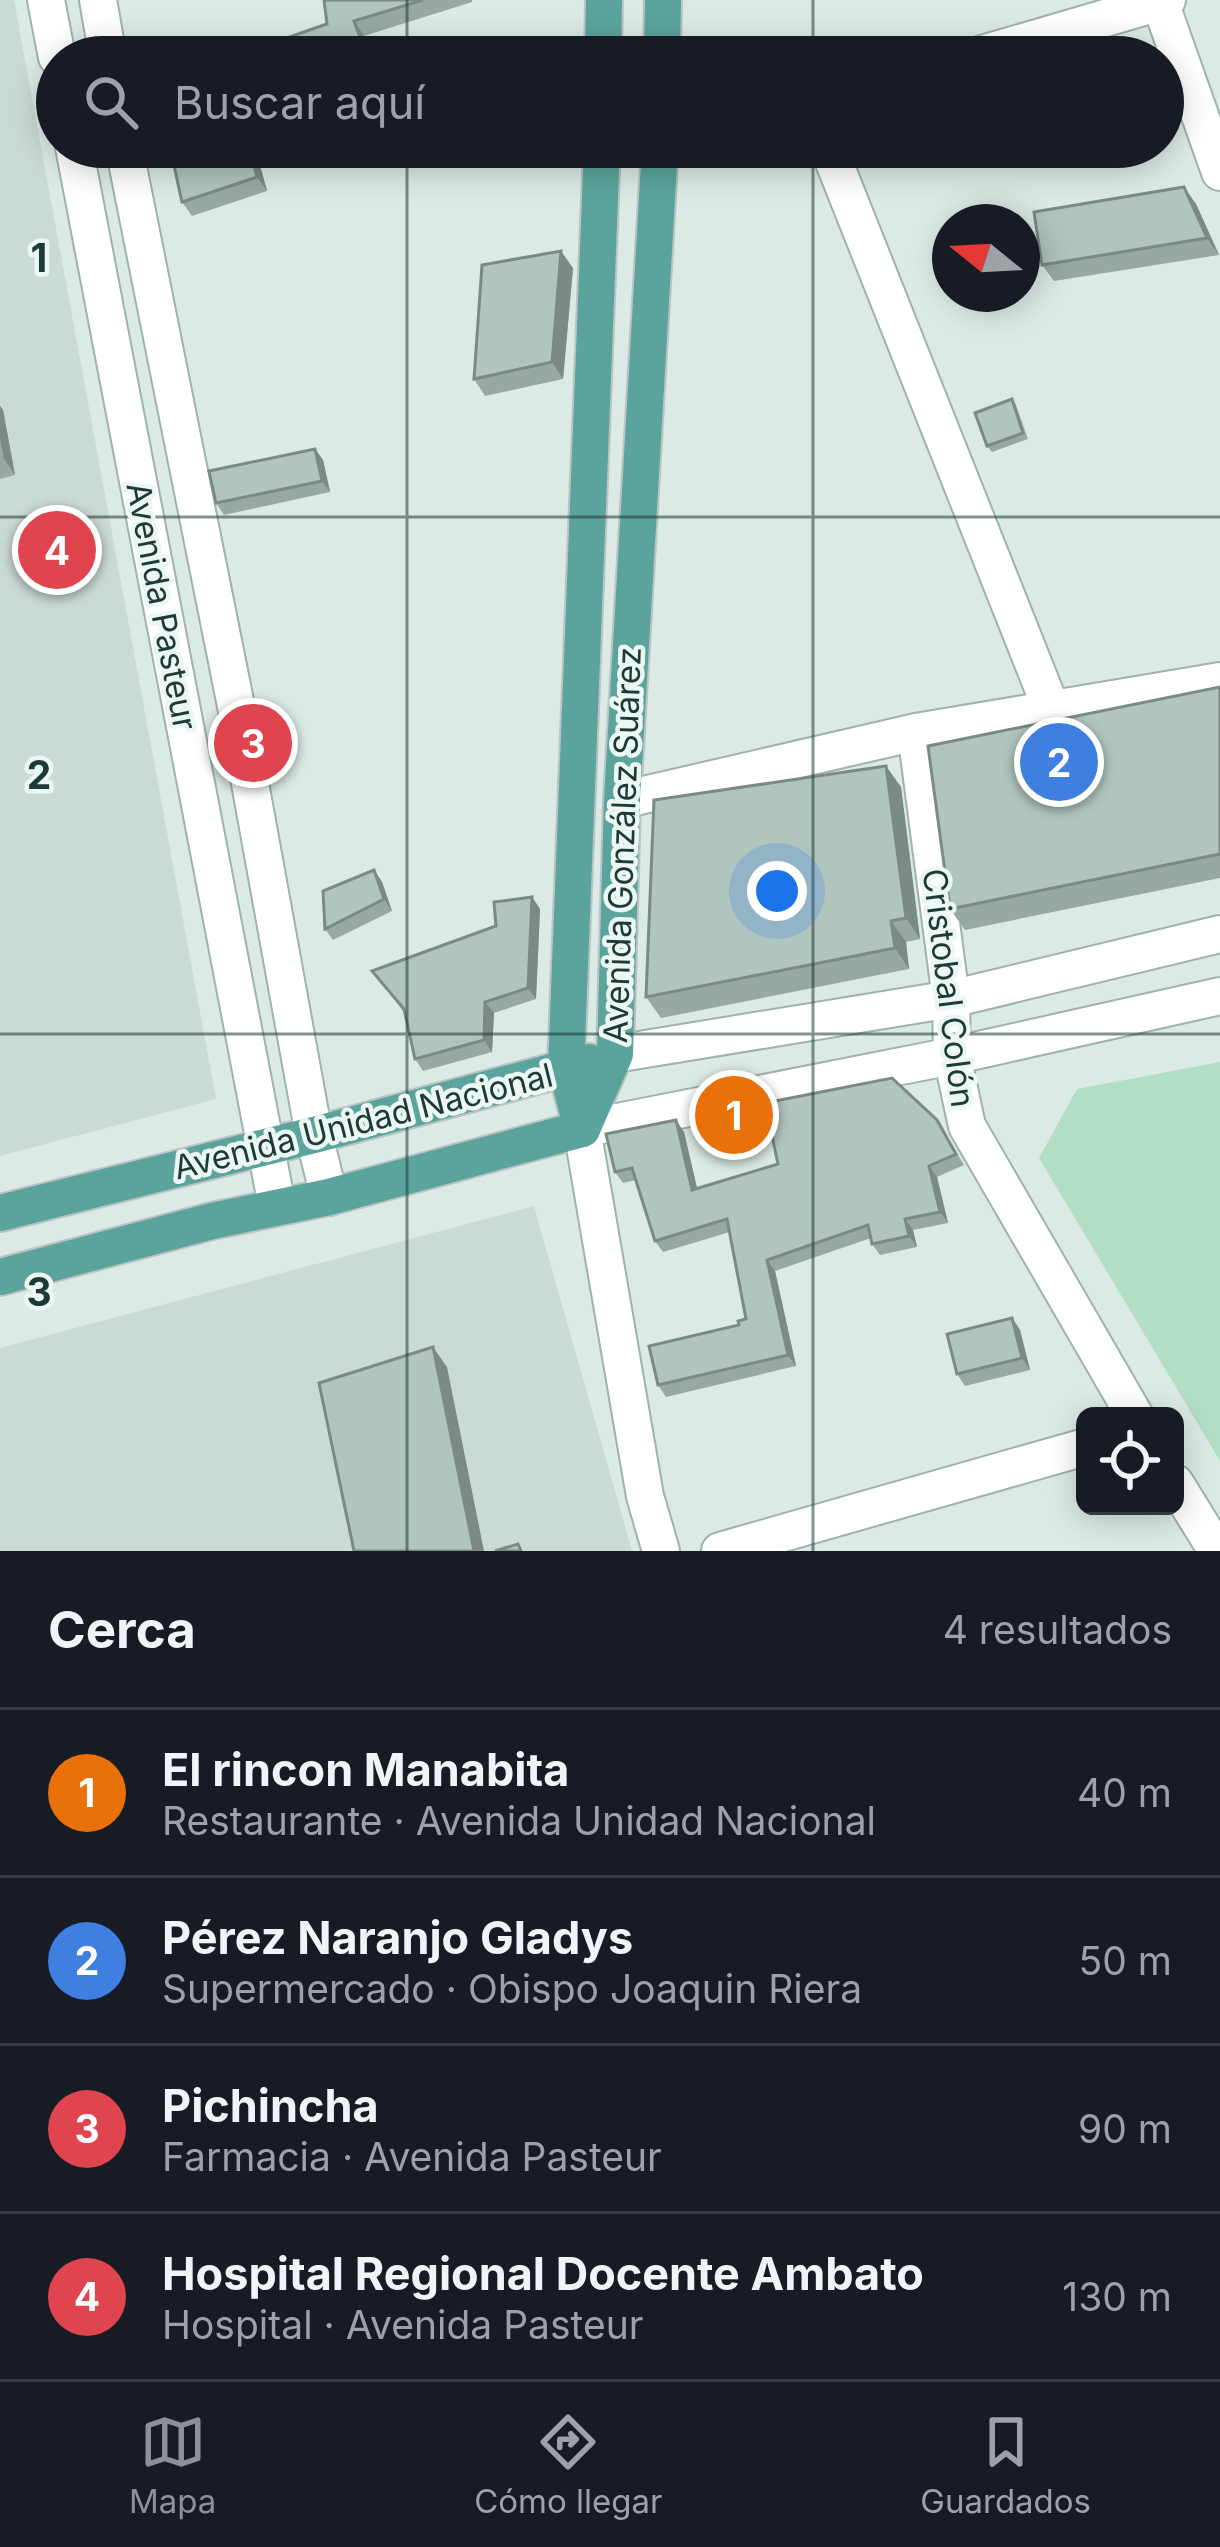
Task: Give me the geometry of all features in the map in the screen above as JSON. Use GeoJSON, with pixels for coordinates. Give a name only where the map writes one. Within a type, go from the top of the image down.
{"type":"FeatureCollection","features":[{"type":"Feature","properties":{"kind":"main road"},"geometry":{"type":"LineString","coordinates":[[603,36],[604,0]]}},
{"type":"Feature","properties":{"kind":"main road"},"geometry":{"type":"LineString","coordinates":[[662,36],[663,0]]}},
{"type":"Feature","properties":{"kind":"main road","name":"Avenida González Suárez"},"geometry":{"type":"LineString","coordinates":[[582,1129],[566,1068],[605,168]]}},
{"type":"Feature","properties":{"kind":"main road","name":"Avenida González Suárez"},"geometry":{"type":"LineString","coordinates":[[582,1129],[615,1054],[622,800],[659,168]]}},
{"type":"Feature","properties":{"kind":"main road","name":"Avenida Unidad Nacional"},"geometry":{"type":"LineString","coordinates":[[0,1213],[615,1054]]}},
{"type":"Feature","properties":{"kind":"main road","name":"Avenida Unidad Nacional"},"geometry":{"type":"LineString","coordinates":[[0,1276],[329,1197],[582,1129]]}},
{"type":"Feature","properties":{"kind":"street"},"geometry":{"type":"LineString","coordinates":[[46,0],[53,36]]}},
{"type":"Feature","properties":{"kind":"street"},"geometry":{"type":"LineString","coordinates":[[98,0],[104,36]]}},
{"type":"Feature","properties":{"kind":"street"},"geometry":{"type":"LineString","coordinates":[[1044,36],[1164,1],[1175,36]]}},
{"type":"Feature","properties":{"kind":"street"},"geometry":{"type":"LineString","coordinates":[[1184,62],[1220,172]]}},
{"type":"Feature","properties":{"kind":"street","name":"Avenida Pasteur"},"geometry":{"type":"LineString","coordinates":[[78,168],[277,1206]]}},
{"type":"Feature","properties":{"kind":"street","name":"Avenida Pasteur"},"geometry":{"type":"LineString","coordinates":[[128,168],[329,1197]]}},
{"type":"Feature","properties":{"kind":"street"},"geometry":{"type":"LineString","coordinates":[[837,168],[1052,708]]}},
{"type":"Feature","properties":{"kind":"street"},"geometry":{"type":"LineString","coordinates":[[622,800],[916,733],[1220,680]]}},
{"type":"Feature","properties":{"kind":"street","name":"Cristobal Colón"},"geometry":{"type":"LineString","coordinates":[[916,733],[951,999],[952,1056],[967,1126],[1130,1407]]}},
{"type":"Feature","properties":{"kind":"street","name":"Avenida Unidad Nacional"},"geometry":{"type":"LineString","coordinates":[[615,1054],[951,999],[1220,934]]}},
{"type":"Feature","properties":{"kind":"street","name":"Avenida Unidad Nacional"},"geometry":{"type":"LineString","coordinates":[[582,1129],[952,1056],[1220,996]]}},
{"type":"Feature","properties":{"kind":"street"},"geometry":{"type":"LineString","coordinates":[[582,1129],[645,1496],[662,1551]]}},
{"type":"Feature","properties":{"kind":"street"},"geometry":{"type":"LineString","coordinates":[[720,1551],[1076,1450]]}},
{"type":"Feature","properties":{"kind":"street"},"geometry":{"type":"LineString","coordinates":[[1184,1498],[1217,1551]]}},
{"type":"Feature","properties":{"kind":"shaded area"},"geometry":{"type":"Polygon","coordinates":[[[0,0],[14,0],[36,120],[36,168],[45,168],[216,1099],[0,1156],[0,0]]]}},
{"type":"Feature","properties":{"kind":"shaded area"},"geometry":{"type":"Polygon","coordinates":[[[534,1206],[632,1551],[0,1551],[0,1348],[534,1206]]]}},
{"type":"Feature","properties":{"kind":"green space"},"geometry":{"type":"Polygon","coordinates":[[[1220,1062],[1220,1461],[1039,1158],[1077,1089],[1220,1062]]]}},
{"type":"Feature","properties":{"kind":"building"},"geometry":{"type":"Polygon","coordinates":[[[324,0],[423,0],[354,21],[359,36],[292,36],[327,24],[324,0]]]}},
{"type":"Feature","properties":{"kind":"building"},"geometry":{"type":"Polygon","coordinates":[[[175,168],[255,168],[257,177],[182,202],[175,168]]]}},
{"type":"Feature","properties":{"kind":"building"},"geometry":{"type":"Polygon","coordinates":[[[1184,187],[1207,238],[1042,265],[1040,211],[1184,187]]]}},
{"type":"Feature","properties":{"kind":"building"},"geometry":{"type":"Polygon","coordinates":[[[561,251],[552,362],[474,379],[482,265],[561,251]]]}},
{"type":"Feature","properties":{"kind":"building"},"geometry":{"type":"Polygon","coordinates":[[[1012,399],[1023,433],[987,446],[975,413],[1012,399]]]}},
{"type":"Feature","properties":{"kind":"building"},"geometry":{"type":"Polygon","coordinates":[[[315,449],[322,481],[216,503],[209,471],[315,449]]]}},
{"type":"Feature","properties":{"kind":"building"},"geometry":{"type":"Polygon","coordinates":[[[1220,687],[1220,854],[950,909],[928,746],[1220,687]]]}},
{"type":"Feature","properties":{"kind":"building"},"geometry":{"type":"Polygon","coordinates":[[[886,766],[906,918],[891,921],[895,948],[646,997],[654,800],[886,766]]]}},
{"type":"Feature","properties":{"kind":"building"},"geometry":{"type":"Polygon","coordinates":[[[374,870],[384,899],[325,929],[323,891],[374,870]]]}},
{"type":"Feature","properties":{"kind":"building"},"geometry":{"type":"Polygon","coordinates":[[[532,897],[528,988],[485,1002],[484,1040],[415,1059],[404,1009],[372,971],[496,926],[494,902],[532,897]]]}},
{"type":"Feature","properties":{"kind":"building"},"geometry":{"type":"Polygon","coordinates":[[[892,1078],[937,1120],[956,1154],[929,1166],[940,1212],[905,1219],[909,1236],[872,1244],[868,1225],[767,1260],[788,1355],[658,1385],[649,1346],[739,1325],[738,1321],[746,1319],[727,1219],[655,1241],[632,1168],[615,1172],[606,1134],[676,1120],[692,1190],[778,1164],[765,1103],[892,1078]]]}},
{"type":"Feature","properties":{"kind":"building"},"geometry":{"type":"Polygon","coordinates":[[[1012,1318],[1022,1358],[957,1374],[947,1334],[1012,1318]]]}},
{"type":"Feature","properties":{"kind":"building"},"geometry":{"type":"Polygon","coordinates":[[[433,1347],[474,1551],[354,1551],[319,1383],[433,1347]]]}},
{"type":"Feature","properties":{"kind":"building"},"geometry":{"type":"Polygon","coordinates":[[[518,1544],[521,1551],[495,1551],[518,1544]]]}},
{"type":"Feature","properties":{"kind":"place","name":"Hospital Regional Docente Ambato"},"geometry":{"type":"Point","coordinates":[57,550]}},
{"type":"Feature","properties":{"kind":"place","name":"Pichincha"},"geometry":{"type":"Point","coordinates":[253,743]}},
{"type":"Feature","properties":{"kind":"place","name":"Pérez Naranjo Gladys"},"geometry":{"type":"Point","coordinates":[1059,762]}},
{"type":"Feature","properties":{"kind":"place","name":"El rincon Manabita"},"geometry":{"type":"Point","coordinates":[734,1115]}}]}
